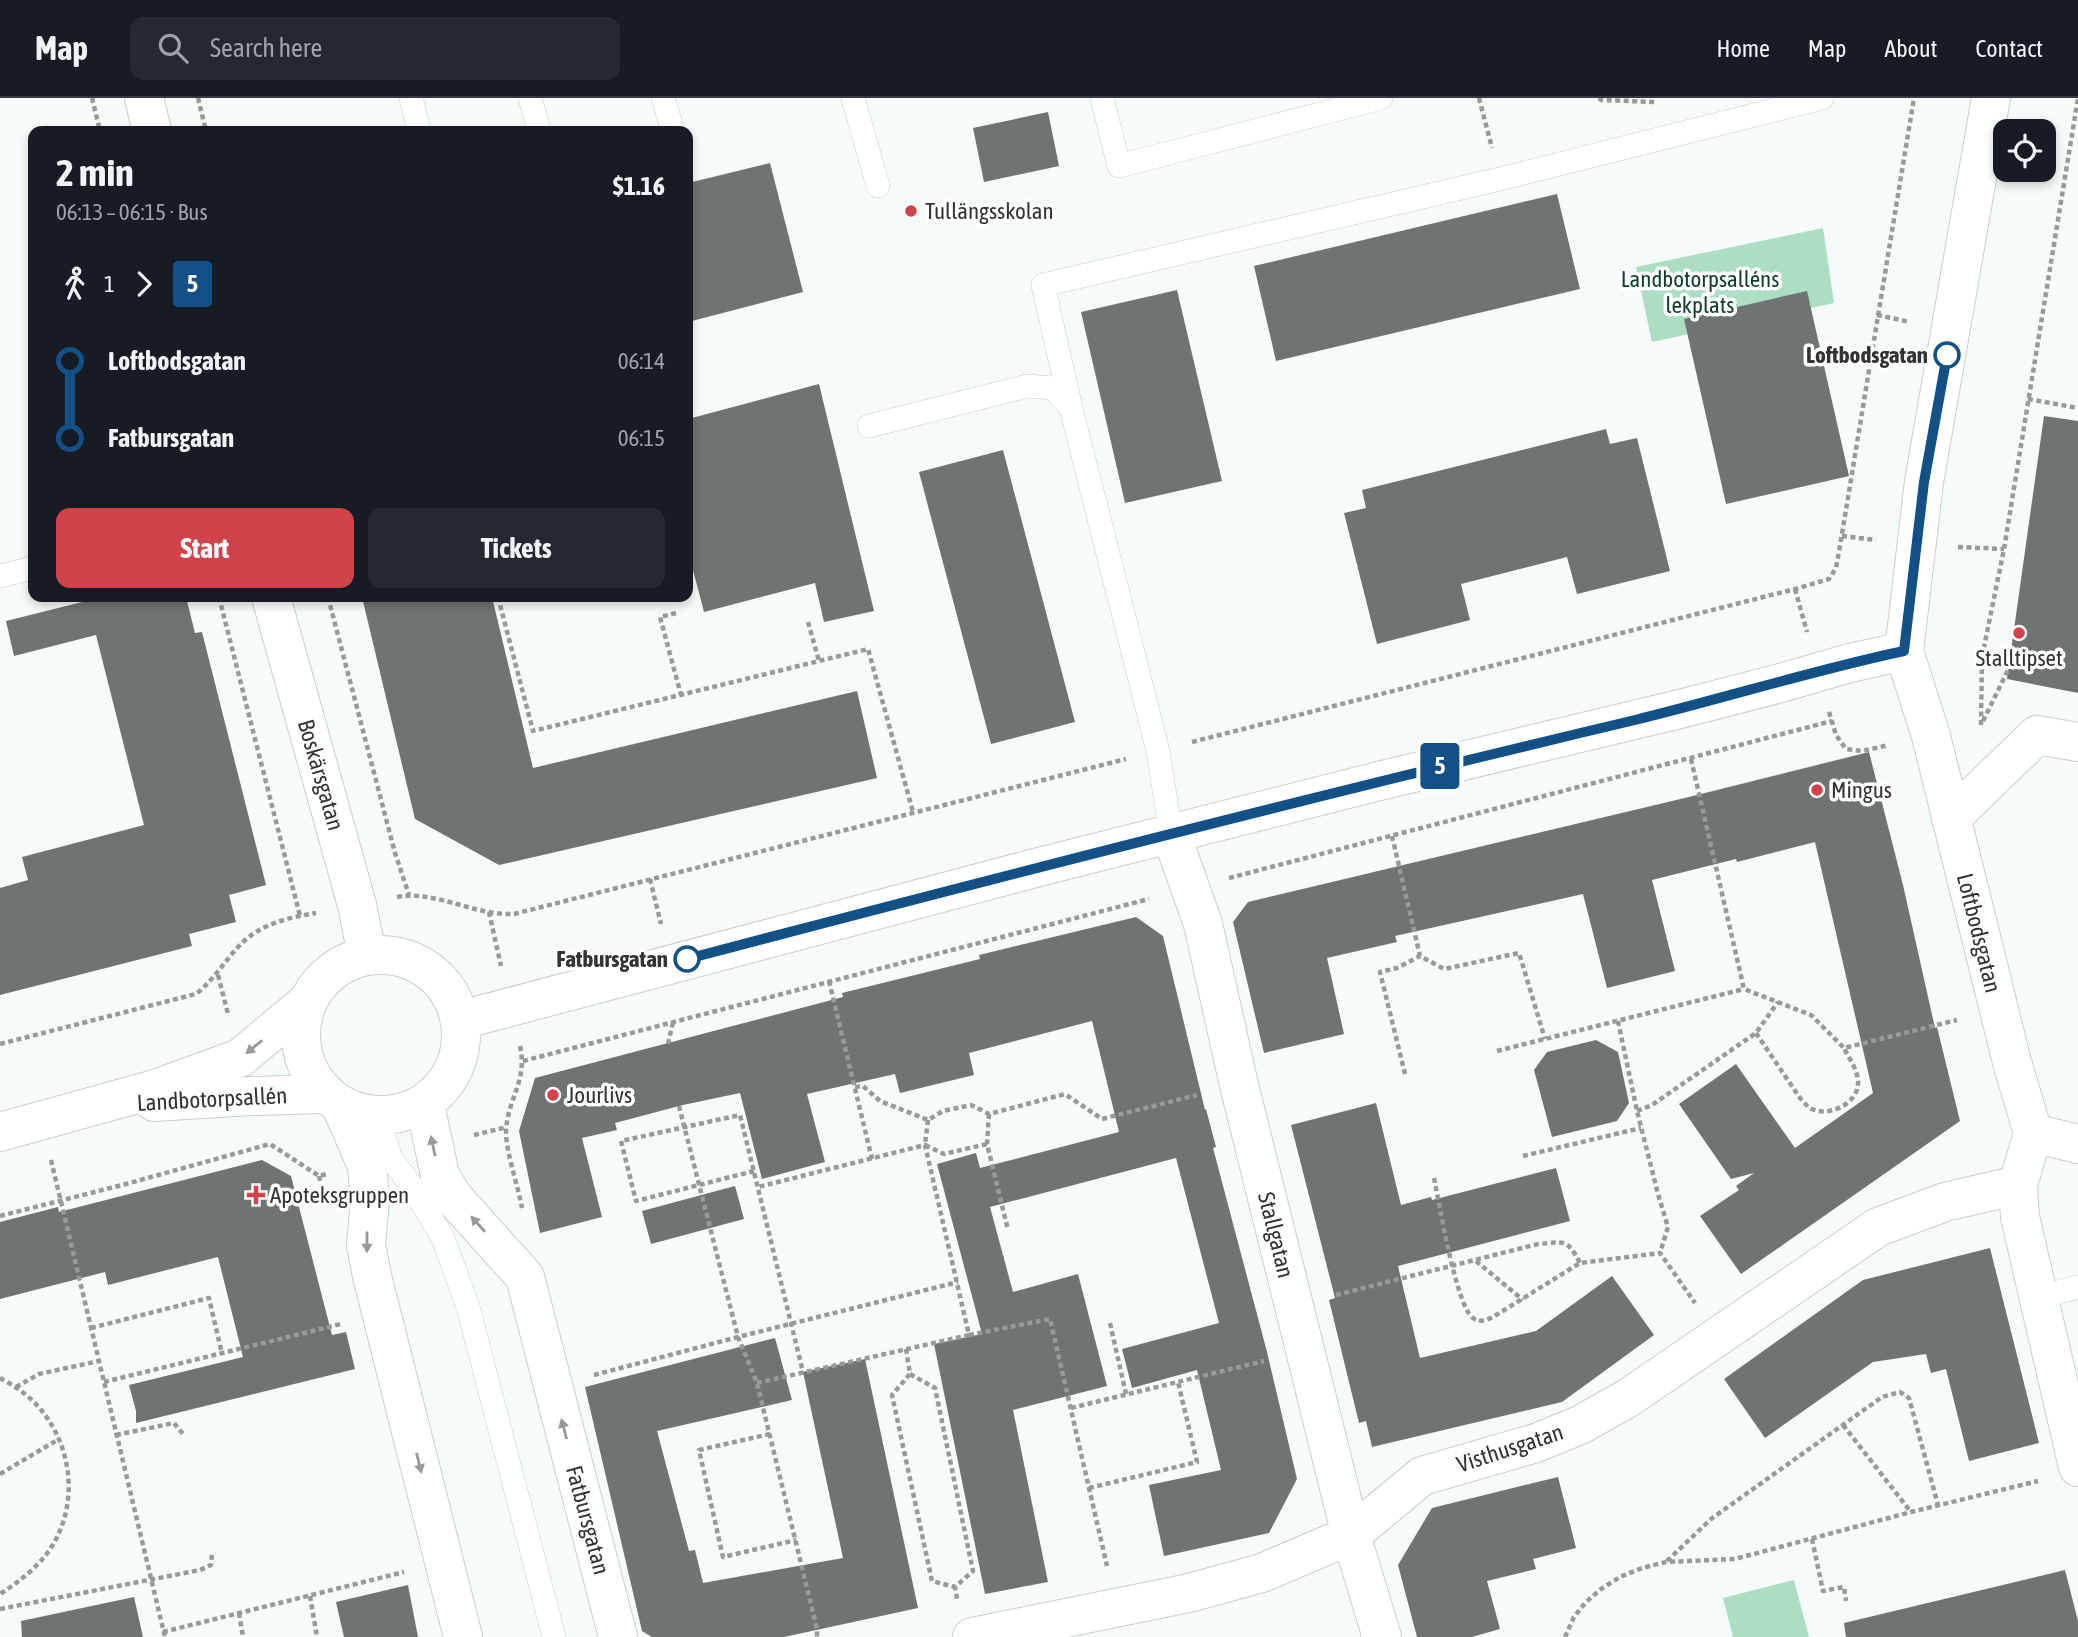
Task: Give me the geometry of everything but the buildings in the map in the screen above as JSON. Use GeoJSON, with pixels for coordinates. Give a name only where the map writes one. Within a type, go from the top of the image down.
{"type":"FeatureCollection","features":[{"type":"Feature","properties":{"kind":"street"},"geometry":{"type":"LineString","coordinates":[[144,98],[151,126]]}},
{"type":"Feature","properties":{"kind":"street"},"geometry":{"type":"LineString","coordinates":[[461,1020],[816,925],[1379,780],[1680,709],[1904,651],[1924,482],[1991,98]]}},
{"type":"Feature","properties":{"kind":"street","name":"Boskärsgatan"},"geometry":{"type":"LineString","coordinates":[[272,602],[357,905],[367,955]]}},
{"type":"Feature","properties":{"kind":"street","name":"Loftbodsgatan"},"geometry":{"type":"LineString","coordinates":[[1904,651],[1931,736],[2033,1133]]}},
{"type":"Feature","properties":{"kind":"street"},"geometry":{"type":"LineString","coordinates":[[1951,818],[2037,735],[2078,743]]}},
{"type":"Feature","properties":{"kind":"street","name":"Stallgatan"},"geometry":{"type":"LineString","coordinates":[[1171,834],[1203,924],[1239,1085],[1351,1535],[1382,1637]]}},
{"type":"Feature","properties":{"kind":"street"},"geometry":{"type":"LineString","coordinates":[[333,1100],[378,1116],[425,1104],[448,1082],[461,1052],[461,1020],[449,991],[427,968],[398,956],[367,955],[342,965],[321,981],[306,1003],[300,1027],[301,1051],[310,1074],[333,1100],[365,1162],[370,1200],[366,1244],[372,1276],[463,1637]]}},
{"type":"Feature","properties":{"kind":"street","name":"Landbotorpsallén"},"geometry":{"type":"LineString","coordinates":[[0,1132],[155,1089],[240,1058],[306,1003]]}},
{"type":"Feature","properties":{"kind":"street","name":"Landbotorpsallén"},"geometry":{"type":"LineString","coordinates":[[100,1105],[251,1096],[333,1100]]}},
{"type":"Feature","properties":{"kind":"street","name":"Fatbursgatan"},"geometry":{"type":"LineString","coordinates":[[425,1104],[440,1175],[439,1203],[453,1197],[525,1277],[618,1637]]}},
{"type":"Feature","properties":{"kind":"street"},"geometry":{"type":"LineString","coordinates":[[2078,1144],[2033,1133],[2018,1185],[2020,1217],[2039,1297],[2070,1400],[2078,1468]]}},
{"type":"Feature","properties":{"kind":"street","name":"Visthusgatan"},"geometry":{"type":"LineString","coordinates":[[972,1637],[1189,1593],[1262,1573],[1351,1535],[1422,1476],[1536,1443],[1580,1424],[1628,1398],[1878,1227],[1945,1202],[2018,1185]]}},
{"type":"Feature","properties":{"kind":"lane"},"geometry":{"type":"LineString","coordinates":[[411,98],[418,126]]}},
{"type":"Feature","properties":{"kind":"lane"},"geometry":{"type":"LineString","coordinates":[[530,98],[538,126]]}},
{"type":"Feature","properties":{"kind":"lane"},"geometry":{"type":"LineString","coordinates":[[663,98],[671,126]]}},
{"type":"Feature","properties":{"kind":"lane"},"geometry":{"type":"LineString","coordinates":[[853,98],[878,186]]}},
{"type":"Feature","properties":{"kind":"lane"},"geometry":{"type":"LineString","coordinates":[[1102,98],[1119,166],[1381,98]]}},
{"type":"Feature","properties":{"kind":"lane"},"geometry":{"type":"LineString","coordinates":[[1171,834],[1158,751],[1071,408],[1043,285],[1500,178],[1822,98]]}},
{"type":"Feature","properties":{"kind":"lane"},"geometry":{"type":"LineString","coordinates":[[869,426],[1027,386],[1053,388],[1071,408]]}},
{"type":"Feature","properties":{"kind":"lane"},"geometry":{"type":"LineString","coordinates":[[0,576],[28,569]]}},
{"type":"Feature","properties":{"kind":"lane"},"geometry":{"type":"LineString","coordinates":[[378,1116],[391,1159],[412,1186],[439,1203],[443,1238],[468,1307],[554,1637]]}},
{"type":"Feature","properties":{"kind":"lane"},"geometry":{"type":"LineString","coordinates":[[2039,1297],[2078,1287]]}},
{"type":"Feature","properties":{"kind":"path"},"geometry":{"type":"LineString","coordinates":[[92,98],[99,126]]}},
{"type":"Feature","properties":{"kind":"path"},"geometry":{"type":"LineString","coordinates":[[198,98],[205,126]]}},
{"type":"Feature","properties":{"kind":"path"},"geometry":{"type":"LineString","coordinates":[[1479,98],[1500,178]]}},
{"type":"Feature","properties":{"kind":"path"},"geometry":{"type":"LineString","coordinates":[[1599,98],[1662,102]]}},
{"type":"Feature","properties":{"kind":"path"},"geometry":{"type":"LineString","coordinates":[[0,1044],[196,994],[211,982],[245,940],[275,922],[409,895],[429,897],[498,915],[514,914],[1829,579],[1836,568],[1840,546],[1914,98]]}},
{"type":"Feature","properties":{"kind":"path"},"geometry":{"type":"LineString","coordinates":[[2009,668],[1981,725],[1982,657],[2004,550],[2078,98]]}},
{"type":"Feature","properties":{"kind":"path"},"geometry":{"type":"LineString","coordinates":[[2070,147],[2078,148]]}},
{"type":"Feature","properties":{"kind":"path"},"geometry":{"type":"LineString","coordinates":[[1877,314],[1917,324]]}},
{"type":"Feature","properties":{"kind":"path"},"geometry":{"type":"LineString","coordinates":[[2028,399],[2078,408]]}},
{"type":"Feature","properties":{"kind":"path"},"geometry":{"type":"LineString","coordinates":[[220,602],[300,916]]}},
{"type":"Feature","properties":{"kind":"path"},"geometry":{"type":"LineString","coordinates":[[329,602],[391,839],[409,895]]}},
{"type":"Feature","properties":{"kind":"path"},"geometry":{"type":"LineString","coordinates":[[499,602],[533,732],[868,649],[913,812]]}},
{"type":"Feature","properties":{"kind":"path"},"geometry":{"type":"LineString","coordinates":[[676,613],[660,617],[681,695]]}},
{"type":"Feature","properties":{"kind":"path"},"geometry":{"type":"LineString","coordinates":[[808,622],[819,661]]}},
{"type":"Feature","properties":{"kind":"path"},"geometry":{"type":"LineString","coordinates":[[1691,758],[1744,989]]}},
{"type":"Feature","properties":{"kind":"path"},"geometry":{"type":"LineString","coordinates":[[1392,836],[1420,956],[1444,970],[1519,953],[1545,1039]]}},
{"type":"Feature","properties":{"kind":"path"},"geometry":{"type":"LineString","coordinates":[[650,879],[662,927]]}},
{"type":"Feature","properties":{"kind":"path"},"geometry":{"type":"LineString","coordinates":[[1405,1074],[1380,972],[1396,968],[1420,956]]}},
{"type":"Feature","properties":{"kind":"path"},"geometry":{"type":"LineString","coordinates":[[830,981],[872,1159]]}},
{"type":"Feature","properties":{"kind":"path"},"geometry":{"type":"LineString","coordinates":[[1497,1051],[1744,989],[1811,1015],[1844,1048],[1857,1075],[1856,1092],[1842,1107],[1816,1111],[1809,1107],[1756,1033]]}},
{"type":"Feature","properties":{"kind":"path"},"geometry":{"type":"LineString","coordinates":[[1637,1111],[1652,1105],[1756,1033],[1778,1002]]}},
{"type":"Feature","properties":{"kind":"path"},"geometry":{"type":"LineString","coordinates":[[1844,1048],[1999,1009]]}},
{"type":"Feature","properties":{"kind":"path"},"geometry":{"type":"LineString","coordinates":[[1618,1021],[1637,1111],[1668,1227],[1660,1254]]}},
{"type":"Feature","properties":{"kind":"path"},"geometry":{"type":"LineString","coordinates":[[668,1044],[673,1022]]}},
{"type":"Feature","properties":{"kind":"path"},"geometry":{"type":"LineString","coordinates":[[928,1120],[943,1111],[971,1105],[989,1114],[1066,1094],[1102,1119],[1239,1085]]}},
{"type":"Feature","properties":{"kind":"path"},"geometry":{"type":"LineString","coordinates":[[855,1087],[863,1086],[880,1101],[928,1120]]}},
{"type":"Feature","properties":{"kind":"path"},"geometry":{"type":"LineString","coordinates":[[679,1105],[738,1337],[757,1382],[817,1637]]}},
{"type":"Feature","properties":{"kind":"path"},"geometry":{"type":"LineString","coordinates":[[989,1114],[987,1144],[1008,1230]]}},
{"type":"Feature","properties":{"kind":"path"},"geometry":{"type":"LineString","coordinates":[[754,1171],[636,1201],[621,1141],[740,1115],[754,1171],[758,1187],[803,1372]]}},
{"type":"Feature","properties":{"kind":"path"},"geometry":{"type":"LineString","coordinates":[[928,1120],[925,1145],[970,1335]]}},
{"type":"Feature","properties":{"kind":"path"},"geometry":{"type":"LineString","coordinates":[[43,1121],[164,1634],[407,1571]]}},
{"type":"Feature","properties":{"kind":"path"},"geometry":{"type":"LineString","coordinates":[[433,1144],[507,1127]]}},
{"type":"Feature","properties":{"kind":"path"},"geometry":{"type":"LineString","coordinates":[[1523,1156],[1642,1128]]}},
{"type":"Feature","properties":{"kind":"path"},"geometry":{"type":"LineString","coordinates":[[0,1216],[270,1144],[319,1176],[365,1162]]}},
{"type":"Feature","properties":{"kind":"path"},"geometry":{"type":"LineString","coordinates":[[758,1187],[925,1145],[944,1154],[987,1144]]}},
{"type":"Feature","properties":{"kind":"path"},"geometry":{"type":"LineString","coordinates":[[1434,1178],[1463,1303],[1474,1319],[1482,1321],[1493,1317],[1580,1263],[1660,1254]]}},
{"type":"Feature","properties":{"kind":"path"},"geometry":{"type":"LineString","coordinates":[[1294,1306],[1538,1244],[1563,1242],[1572,1248],[1580,1263]]}},
{"type":"Feature","properties":{"kind":"path"},"geometry":{"type":"LineString","coordinates":[[1660,1254],[1718,1335]]}},
{"type":"Feature","properties":{"kind":"path"},"geometry":{"type":"LineString","coordinates":[[1475,1261],[1523,1300]]}},
{"type":"Feature","properties":{"kind":"path"},"geometry":{"type":"LineString","coordinates":[[553,1386],[958,1282]]}},
{"type":"Feature","properties":{"kind":"path"},"geometry":{"type":"LineString","coordinates":[[91,1328],[209,1298],[222,1354]]}},
{"type":"Feature","properties":{"kind":"path"},"geometry":{"type":"LineString","coordinates":[[757,1382],[1050,1319],[1116,1607]]}},
{"type":"Feature","properties":{"kind":"path"},"geometry":{"type":"LineString","coordinates":[[1110,1323],[1126,1395]]}},
{"type":"Feature","properties":{"kind":"path"},"geometry":{"type":"LineString","coordinates":[[104,1382],[343,1324]]}},
{"type":"Feature","properties":{"kind":"path"},"geometry":{"type":"LineString","coordinates":[[906,1349],[910,1374],[892,1395],[932,1581],[955,1587]]}},
{"type":"Feature","properties":{"kind":"path"},"geometry":{"type":"LineString","coordinates":[[1071,1408],[1305,1351]]}},
{"type":"Feature","properties":{"kind":"path"},"geometry":{"type":"LineString","coordinates":[[16,1387],[39,1374],[99,1361]]}},
{"type":"Feature","properties":{"kind":"path"},"geometry":{"type":"LineString","coordinates":[[910,1374],[935,1388],[973,1571],[955,1587]]}},
{"type":"Feature","properties":{"kind":"path"},"geometry":{"type":"LineString","coordinates":[[0,1378],[16,1387],[41,1408],[55,1429],[69,1473],[69,1496],[65,1517],[57,1536],[46,1555],[29,1573],[0,1594]]}},
{"type":"Feature","properties":{"kind":"path"},"geometry":{"type":"LineString","coordinates":[[1089,1488],[1197,1462],[1178,1382]]}},
{"type":"Feature","properties":{"kind":"path"},"geometry":{"type":"LineString","coordinates":[[1666,1562],[1712,1519],[1891,1393],[1900,1392],[1909,1398],[1938,1506]]}},
{"type":"Feature","properties":{"kind":"path"},"geometry":{"type":"LineString","coordinates":[[116,1435],[174,1423],[183,1434]]}},
{"type":"Feature","properties":{"kind":"path"},"geometry":{"type":"LineString","coordinates":[[1843,1425],[1911,1512]]}},
{"type":"Feature","properties":{"kind":"path"},"geometry":{"type":"LineString","coordinates":[[770,1434],[699,1450],[723,1557],[796,1540]]}},
{"type":"Feature","properties":{"kind":"path"},"geometry":{"type":"LineString","coordinates":[[0,1474],[59,1439]]}},
{"type":"Feature","properties":{"kind":"path"},"geometry":{"type":"LineString","coordinates":[[1565,1637],[1574,1617],[1585,1603],[1620,1577],[1642,1568],[1666,1562],[1735,1559],[2040,1481]]}},
{"type":"Feature","properties":{"kind":"path"},"geometry":{"type":"LineString","coordinates":[[1812,1539],[1823,1591],[1843,1587],[1846,1601]]}},
{"type":"Feature","properties":{"kind":"path"},"geometry":{"type":"LineString","coordinates":[[0,1609],[200,1570],[211,1565],[212,1555]]}},
{"type":"Feature","properties":{"kind":"path"},"geometry":{"type":"LineString","coordinates":[[955,1587],[957,1600]]}},
{"type":"Feature","properties":{"kind":"path"},"geometry":{"type":"LineString","coordinates":[[310,1595],[317,1637]]}},
{"type":"Feature","properties":{"kind":"path"},"geometry":{"type":"LineString","coordinates":[[239,1613],[243,1637]]}},
{"type":"Feature","properties":{"kind":"green space","name":"Landbotorpsalléns lekplats"},"geometry":{"type":"Polygon","coordinates":[[[1823,228],[1834,303],[1652,342],[1636,267],[1823,228]]]}},
{"type":"Feature","properties":{"kind":"green space"},"geometry":{"type":"Polygon","coordinates":[[[1794,1580],[1809,1637],[1733,1637],[1723,1598],[1794,1580]]]}},
{"type":"Feature","properties":{"kind":"bus line","name":"5"},"geometry":{"type":"LineString","coordinates":[[687,959],[1379,780],[1680,709],[1904,651],[1924,482],[1947,355]]}},
{"type":"Feature","properties":{"kind":"place","name":"Tullängsskolan"},"geometry":{"type":"Point","coordinates":[911,211]}},
{"type":"Feature","properties":{"kind":"place","name":"Loftbodsgatan"},"geometry":{"type":"Point","coordinates":[1947,355]}},
{"type":"Feature","properties":{"kind":"place","name":"Stalltipset"},"geometry":{"type":"Point","coordinates":[2019,633]}},
{"type":"Feature","properties":{"kind":"place","name":"Mingus"},"geometry":{"type":"Point","coordinates":[1817,790]}},
{"type":"Feature","properties":{"kind":"place","name":"Fatbursgatan"},"geometry":{"type":"Point","coordinates":[687,959]}},
{"type":"Feature","properties":{"kind":"place","name":"Jourlivs"},"geometry":{"type":"Point","coordinates":[553,1095]}},
{"type":"Feature","properties":{"kind":"place","name":"Apoteksgruppen"},"geometry":{"type":"Point","coordinates":[256,1195]}}]}
